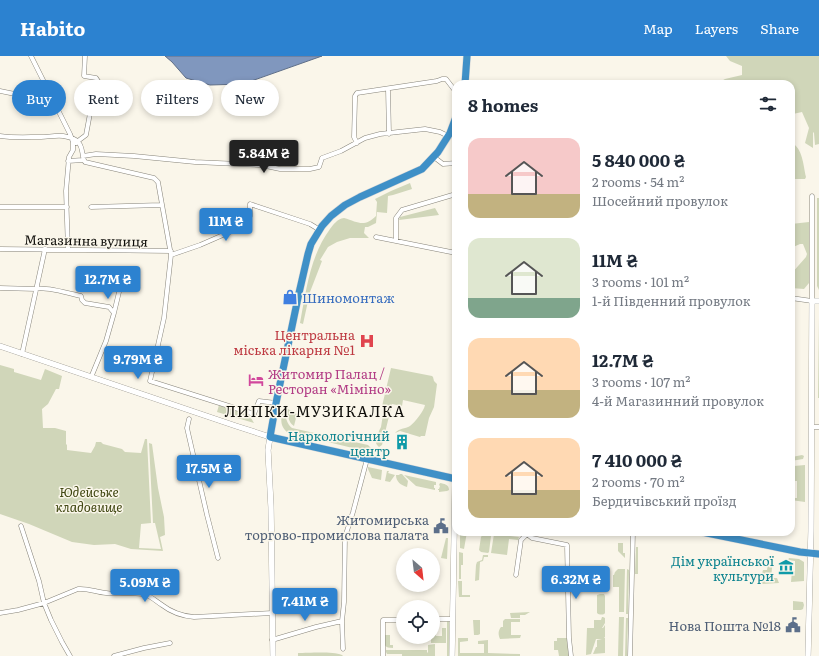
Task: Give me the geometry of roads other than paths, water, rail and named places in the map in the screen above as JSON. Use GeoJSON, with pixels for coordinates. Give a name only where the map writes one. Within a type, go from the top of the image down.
{"type":"FeatureCollection","features":[{"type":"Feature","properties":{"kind":"highway"},"geometry":{"type":"LineString","coordinates":[[465,80],[467,56]]}},
{"type":"Feature","properties":{"kind":"highway"},"geometry":{"type":"LineString","coordinates":[[271,435],[276,403],[296,307],[311,244],[331,216],[345,205],[422,169],[438,152],[452,126]]}},
{"type":"Feature","properties":{"kind":"highway"},"geometry":{"type":"LineString","coordinates":[[271,435],[366,460],[452,477]]}},
{"type":"Feature","properties":{"kind":"highway"},"geometry":{"type":"LineString","coordinates":[[271,435],[452,477]]}},
{"type":"Feature","properties":{"kind":"highway"},"geometry":{"type":"LineString","coordinates":[[724,536],[811,552],[819,551]]}},
{"type":"Feature","properties":{"kind":"highway"},"geometry":{"type":"LineString","coordinates":[[734,536],[819,554]]}},
{"type":"Feature","properties":{"kind":"main road"},"geometry":{"type":"LineString","coordinates":[[808,656],[811,552],[812,301],[819,301]]}},
{"type":"Feature","properties":{"kind":"main road"},"geometry":{"type":"LineString","coordinates":[[0,343],[22,352],[243,428],[271,435]]}},
{"type":"Feature","properties":{"kind":"main road"},"geometry":{"type":"LineString","coordinates":[[0,346],[271,435]]}},
{"type":"Feature","properties":{"kind":"main road"},"geometry":{"type":"LineString","coordinates":[[271,435],[268,450],[271,508],[272,656]]}},
{"type":"Feature","properties":{"kind":"main road"},"geometry":{"type":"LineString","coordinates":[[452,656],[454,536]]}},
{"type":"Feature","properties":{"kind":"street"},"geometry":{"type":"LineString","coordinates":[[31,56],[43,80]]}},
{"type":"Feature","properties":{"kind":"street"},"geometry":{"type":"LineString","coordinates":[[68,250],[66,191],[68,161],[78,141],[86,135],[91,108],[100,84],[96,78],[84,76],[85,56]]}},
{"type":"Feature","properties":{"kind":"street"},"geometry":{"type":"LineString","coordinates":[[357,143],[354,137],[355,96],[357,93],[437,82],[442,79],[446,79],[452,87]]}},
{"type":"Feature","properties":{"kind":"street"},"geometry":{"type":"LineString","coordinates":[[388,89],[389,134]]}},
{"type":"Feature","properties":{"kind":"street"},"geometry":{"type":"LineString","coordinates":[[0,91],[12,93]]}},
{"type":"Feature","properties":{"kind":"street"},"geometry":{"type":"LineString","coordinates":[[61,116],[72,138],[73,150]]}},
{"type":"Feature","properties":{"kind":"street"},"geometry":{"type":"LineString","coordinates":[[68,161],[96,154],[195,162],[261,165],[280,169],[310,168],[319,167],[322,158],[341,151],[365,138],[380,134],[425,129],[440,132],[448,136]]}},
{"type":"Feature","properties":{"kind":"street"},"geometry":{"type":"LineString","coordinates":[[0,136],[62,136],[72,138],[78,141],[83,152],[85,162],[154,178],[158,182],[171,253],[164,318],[150,381],[254,414],[259,401],[276,403]]}},
{"type":"Feature","properties":{"kind":"street"},"geometry":{"type":"LineString","coordinates":[[434,157],[443,164],[452,163]]}},
{"type":"Feature","properties":{"kind":"street"},"geometry":{"type":"LineString","coordinates":[[396,241],[396,218],[402,210],[452,195]]}},
{"type":"Feature","properties":{"kind":"street"},"geometry":{"type":"LineString","coordinates":[[795,299],[812,301],[812,196]]}},
{"type":"Feature","properties":{"kind":"street"},"geometry":{"type":"LineString","coordinates":[[171,253],[200,245],[239,228],[250,216],[250,204],[310,224],[320,230]]}},
{"type":"Feature","properties":{"kind":"street"},"geometry":{"type":"LineString","coordinates":[[91,207],[162,205]]}},
{"type":"Feature","properties":{"kind":"street"},"geometry":{"type":"LineString","coordinates":[[0,207],[67,207]]}},
{"type":"Feature","properties":{"kind":"street"},"geometry":{"type":"LineString","coordinates":[[376,237],[452,251]]}},
{"type":"Feature","properties":{"kind":"street","name":"Магазинна вулиця"},"geometry":{"type":"LineString","coordinates":[[0,249],[171,253]]}},
{"type":"Feature","properties":{"kind":"street"},"geometry":{"type":"LineString","coordinates":[[22,352],[45,250]]}},
{"type":"Feature","properties":{"kind":"street"},"geometry":{"type":"LineString","coordinates":[[0,288],[46,288],[81,296],[82,300],[85,302],[109,307],[114,313]]}},
{"type":"Feature","properties":{"kind":"street"},"geometry":{"type":"LineString","coordinates":[[92,375],[106,341],[119,292]]}},
{"type":"Feature","properties":{"kind":"street"},"geometry":{"type":"LineString","coordinates":[[189,420],[187,428],[218,558]]}},
{"type":"Feature","properties":{"kind":"street"},"geometry":{"type":"LineString","coordinates":[[812,427],[819,427]]}},
{"type":"Feature","properties":{"kind":"street"},"geometry":{"type":"LineString","coordinates":[[342,649],[345,537],[366,460]]}},
{"type":"Feature","properties":{"kind":"street"},"geometry":{"type":"LineString","coordinates":[[21,526],[39,581],[44,604],[70,656]]}},
{"type":"Feature","properties":{"kind":"street"},"geometry":{"type":"LineString","coordinates":[[516,575],[521,540],[524,536]]}},
{"type":"Feature","properties":{"kind":"street"},"geometry":{"type":"LineString","coordinates":[[530,536],[532,538],[567,545],[569,638],[571,656]]}},
{"type":"Feature","properties":{"kind":"street"},"geometry":{"type":"LineString","coordinates":[[630,656],[633,536]]}},
{"type":"Feature","properties":{"kind":"street"},"geometry":{"type":"LineString","coordinates":[[0,613],[44,604],[83,588],[106,593],[146,594],[171,611],[194,617],[272,613]]}},
{"type":"Feature","properties":{"kind":"street"},"geometry":{"type":"LineString","coordinates":[[440,620],[452,619]]}},
{"type":"Feature","properties":{"kind":"street"},"geometry":{"type":"LineString","coordinates":[[383,656],[383,620],[396,620]]}},
{"type":"Feature","properties":{"kind":"street"},"geometry":{"type":"LineString","coordinates":[[272,640],[342,621]]}},
{"type":"Feature","properties":{"kind":"street"},"geometry":{"type":"LineString","coordinates":[[114,656],[170,643]]}},
{"type":"Feature","properties":{"kind":"water"},"geometry":{"type":"Polygon","coordinates":[[[165,56],[322,56],[254,80],[221,80],[221,85],[213,85],[213,80],[193,80],[186,78],[165,56]]]}},
{"type":"Feature","properties":{"kind":"place","name":"Шиномонтаж"},"geometry":{"type":"Point","coordinates":[290,297]}},
{"type":"Feature","properties":{"kind":"place","name":"Центральна міська лікарня №1"},"geometry":{"type":"Point","coordinates":[367,341]}},
{"type":"Feature","properties":{"kind":"place","name":"Житомир Палац / Ресторан «Міміно»"},"geometry":{"type":"Point","coordinates":[256,380]}},
{"type":"Feature","properties":{"kind":"place","name":"Наркологічний центр"},"geometry":{"type":"Point","coordinates":[402,442]}},
{"type":"Feature","properties":{"kind":"place","name":"Житомирська торгово-промислова палата"},"geometry":{"type":"Point","coordinates":[441,526]}},
{"type":"Feature","properties":{"kind":"place","name":"Дім української культури"},"geometry":{"type":"Point","coordinates":[786,567]}},
{"type":"Feature","properties":{"kind":"place","name":"Нова Пошта №18"},"geometry":{"type":"Point","coordinates":[793,625]}},
{"type":"Feature","properties":{"kind":"district","name":"ЛИПКИ-МУЗИКАЛКА"},"geometry":{"type":"Point","coordinates":[315,410]}},
{"type":"Feature","properties":{"kind":"park label","name":"Юдейське кладовище"},"geometry":{"type":"Point","coordinates":[89,498]}}]}
